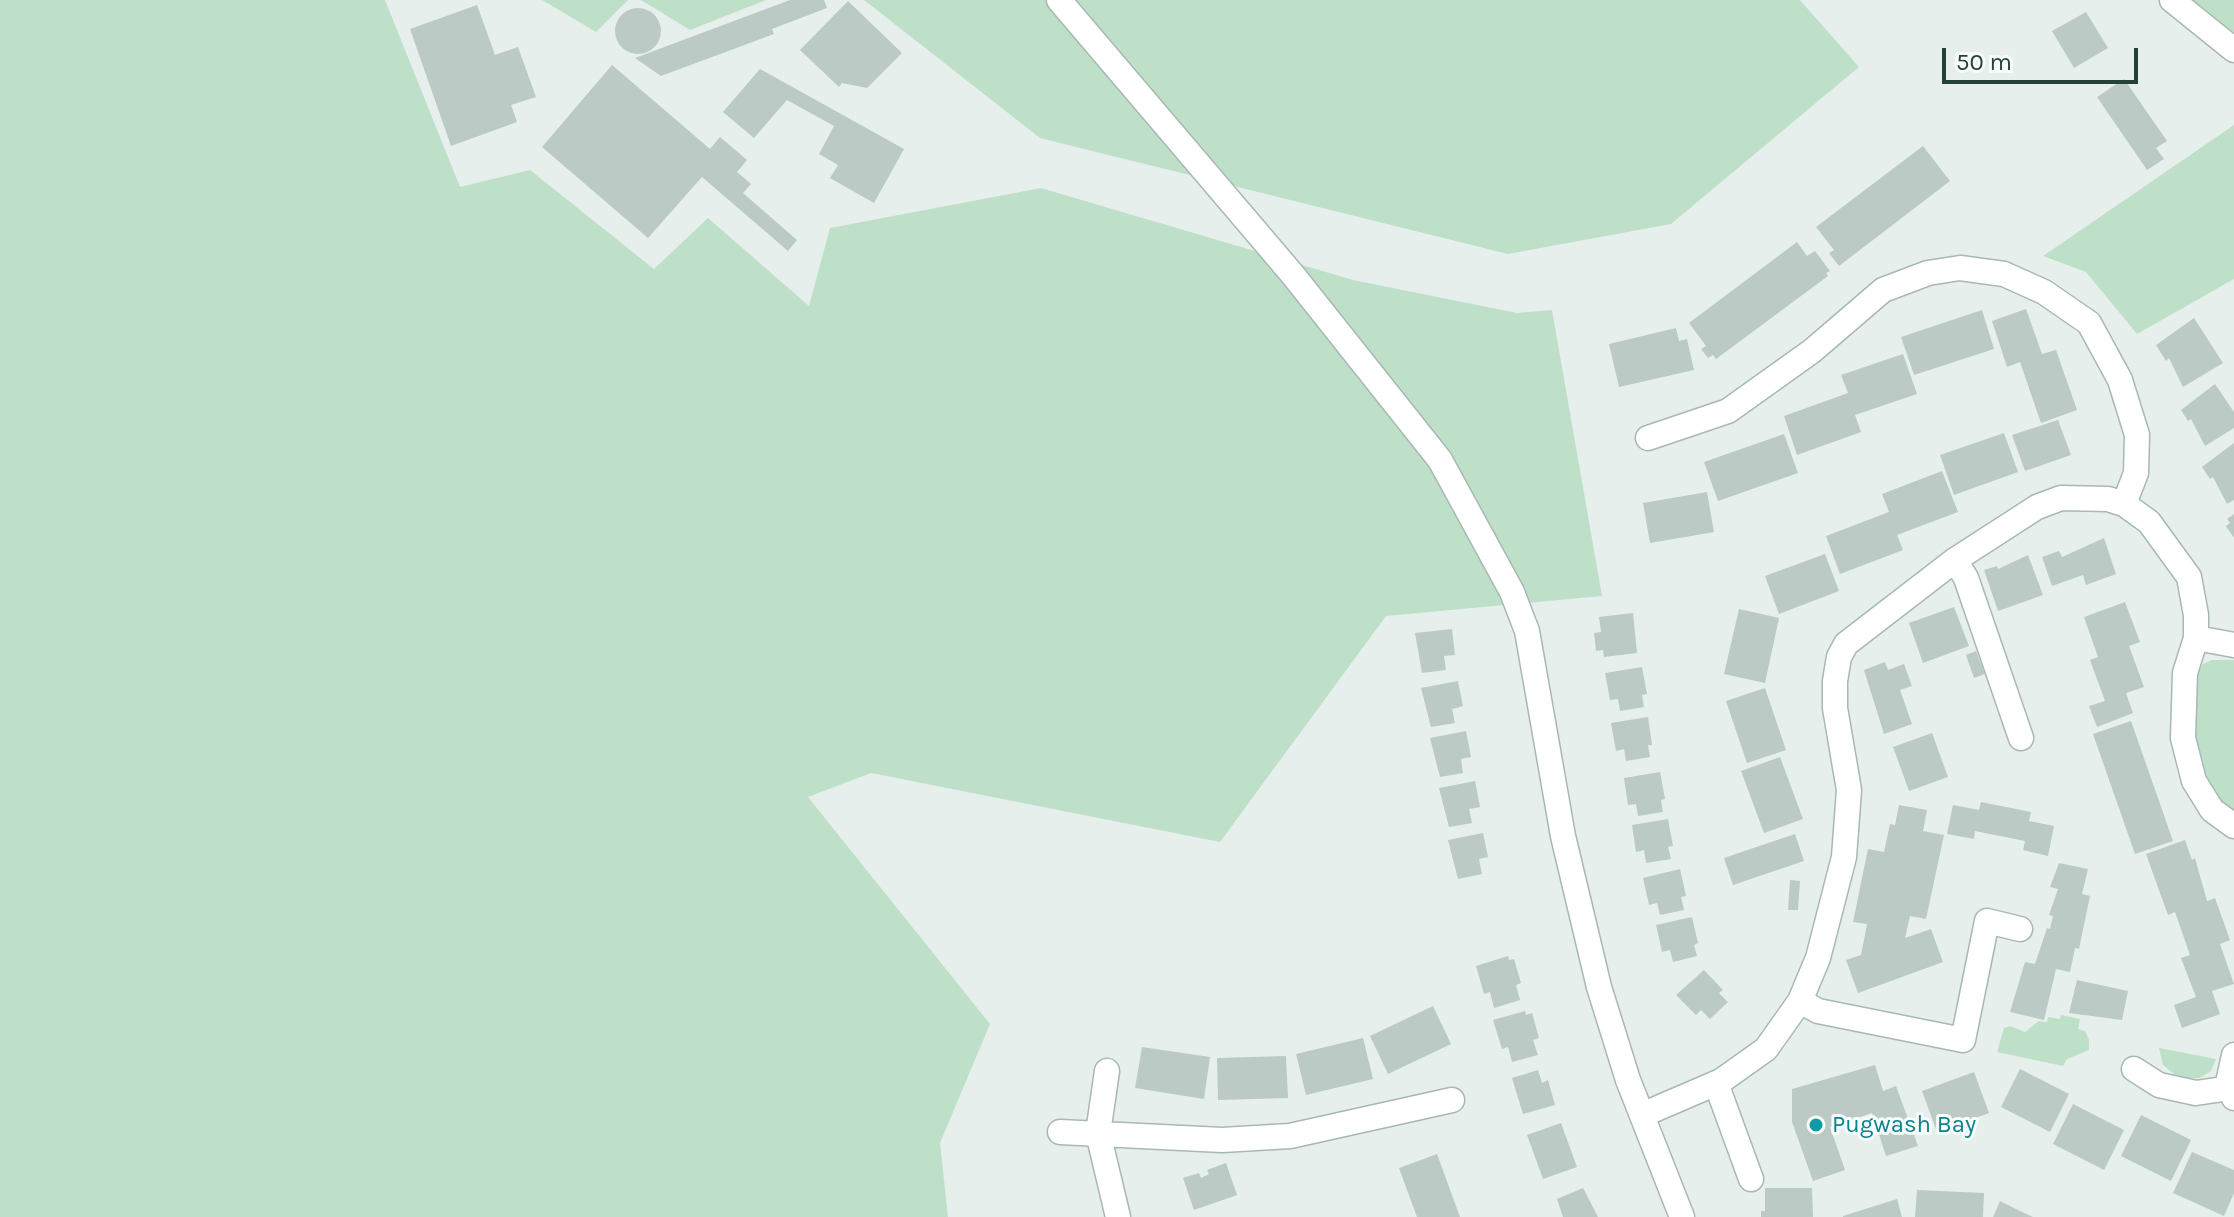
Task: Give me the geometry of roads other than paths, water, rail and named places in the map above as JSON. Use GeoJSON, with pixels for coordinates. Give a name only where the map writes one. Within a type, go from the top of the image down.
{"type":"FeatureCollection","features":[{"type":"Feature","properties":{"kind":"street"},"geometry":{"type":"LineString","coordinates":[[1059,0],[1293,275],[1440,460],[1512,592],[1527,631],[1543,736],[1599,987],[1642,1115],[1682,1217]]}},
{"type":"Feature","properties":{"kind":"street"},"geometry":{"type":"LineString","coordinates":[[2172,0],[2234,50]]}},
{"type":"Feature","properties":{"kind":"street"},"geometry":{"type":"LineString","coordinates":[[1648,438],[1728,411],[1812,351],[1883,290],[1928,273],[1960,268],[2004,274],[2044,292],[2089,323],[2120,380],[2137,435],[2136,473],[2124,504]]}},
{"type":"Feature","properties":{"kind":"street"},"geometry":{"type":"LineString","coordinates":[[1642,1115],[1716,1083],[1766,1049],[1800,1001],[1818,958],[1844,857],[1848,821],[1846,752],[1835,708],[1839,657],[1861,630],[1955,560],[2037,507],[2061,498],[2108,499],[2124,504],[2149,522],[2189,577],[2196,615],[2196,638],[2185,673],[2183,738],[2194,781],[2212,810],[2234,826]]}},
{"type":"Feature","properties":{"kind":"street"},"geometry":{"type":"LineString","coordinates":[[1955,560],[1966,578],[2021,738]]}},
{"type":"Feature","properties":{"kind":"street"},"geometry":{"type":"LineString","coordinates":[[2196,638],[2234,645]]}},
{"type":"Feature","properties":{"kind":"street"},"geometry":{"type":"LineString","coordinates":[[1800,1001],[1818,1011],[1963,1040],[1987,921],[2020,929]]}},
{"type":"Feature","properties":{"kind":"street"},"geometry":{"type":"LineString","coordinates":[[2134,1069],[2159,1085],[2196,1093],[2232,1093],[2234,1055]]}},
{"type":"Feature","properties":{"kind":"street"},"geometry":{"type":"LineString","coordinates":[[1107,1071],[1098,1133],[1118,1217]]}},
{"type":"Feature","properties":{"kind":"street"},"geometry":{"type":"LineString","coordinates":[[1716,1083],[1751,1179]]}},
{"type":"Feature","properties":{"kind":"street"},"geometry":{"type":"LineString","coordinates":[[1060,1132],[1222,1140],[1290,1136],[1452,1100]]}},
{"type":"Feature","properties":{"kind":"place","name":"Pugwash Bay"},"geometry":{"type":"Point","coordinates":[1816,1125]}}]}
